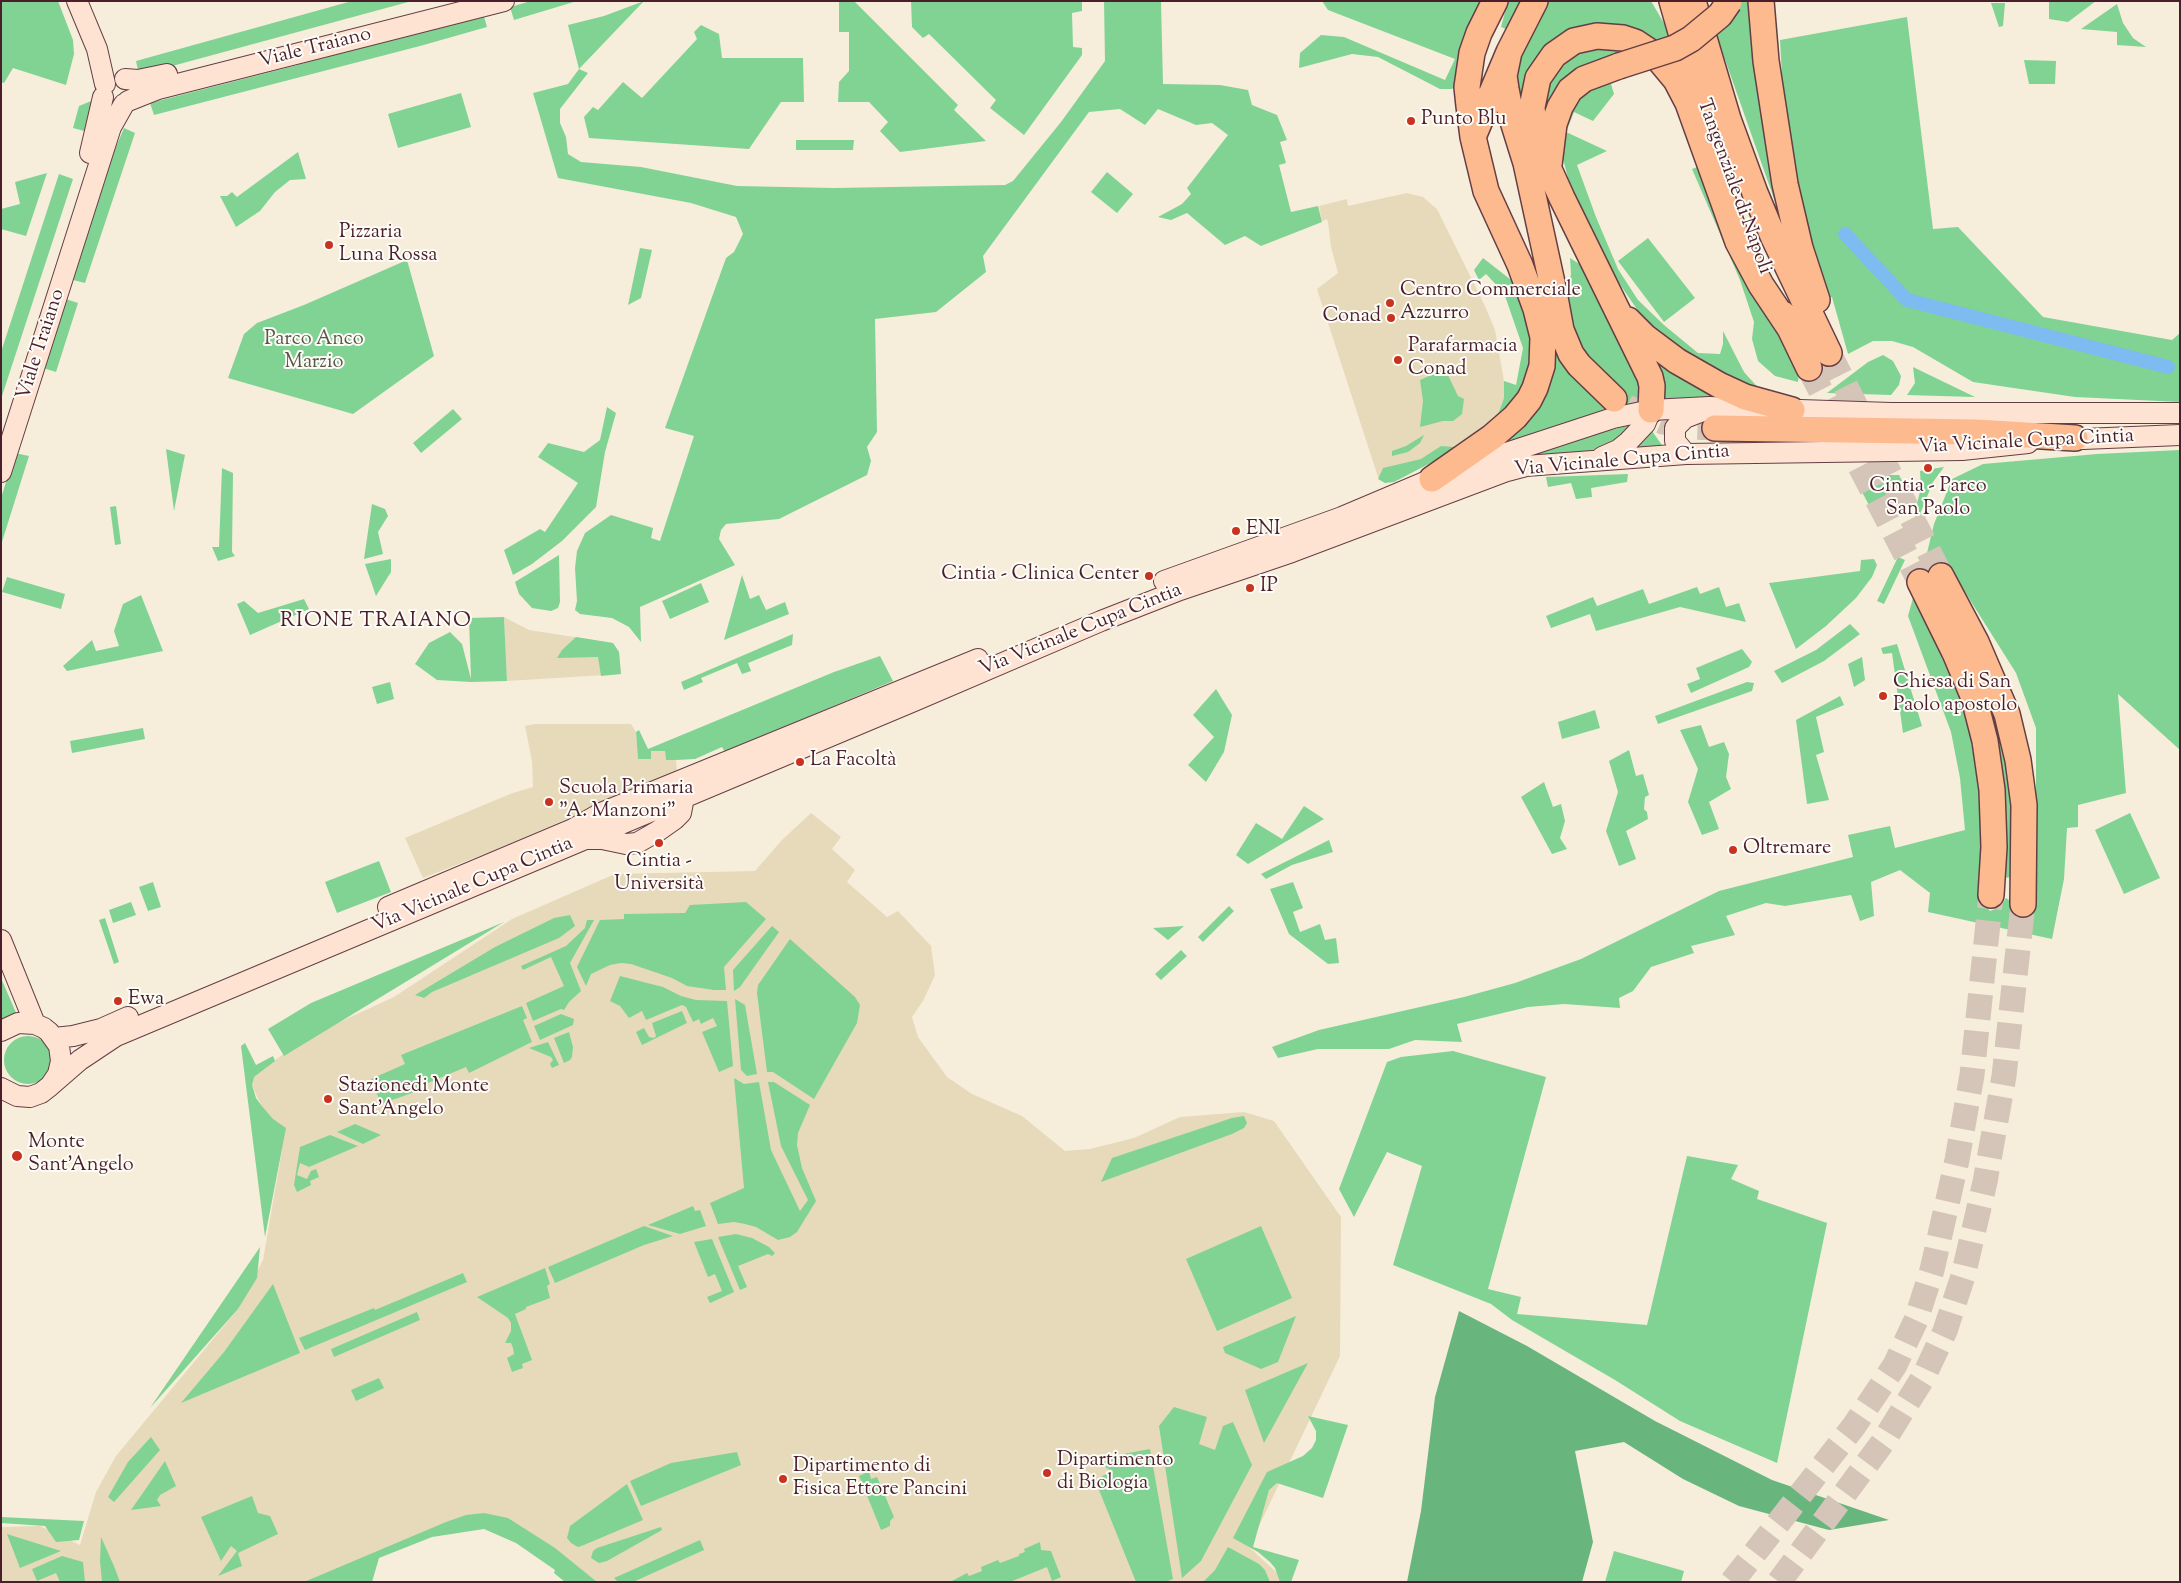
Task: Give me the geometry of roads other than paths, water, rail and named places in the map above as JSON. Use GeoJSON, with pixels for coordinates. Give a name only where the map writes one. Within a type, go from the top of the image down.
{"type":"FeatureCollection","features":[{"type":"Feature","properties":{"kind":"highway"},"geometry":{"type":"LineString","coordinates":[[1432,479],[1492,437],[1515,418],[1529,400],[1542,366],[1543,337],[1536,309],[1520,266],[1486,191],[1473,137],[1468,96],[1468,70],[1479,33],[1495,1]]}},
{"type":"Feature","properties":{"kind":"highway"},"geometry":{"type":"LineString","coordinates":[[1473,137],[1509,52],[1535,1]]}},
{"type":"Feature","properties":{"kind":"highway","name":"Tangenziale di Napoli"},"geometry":{"type":"LineString","coordinates":[[1672,1],[1708,126],[1731,192],[1764,274],[1791,330],[1819,360]]}},
{"type":"Feature","properties":{"kind":"highway","name":"Tangenziale di Napoli"},"geometry":{"type":"LineString","coordinates":[[1693,1],[1728,119],[1819,360]]}},
{"type":"Feature","properties":{"kind":"highway"},"geometry":{"type":"LineString","coordinates":[[1761,1],[1766,61],[1790,212],[1816,296],[1819,360]]}},
{"type":"Feature","properties":{"kind":"highway"},"geometry":{"type":"LineString","coordinates":[[1549,165],[1554,124],[1560,107],[1570,90],[1584,79],[1675,48],[1691,40],[1713,22],[1730,2]]}},
{"type":"Feature","properties":{"kind":"highway"},"geometry":{"type":"LineString","coordinates":[[1651,410],[1652,386],[1650,377],[1562,198],[1549,165],[1538,145],[1534,128],[1532,108],[1538,78],[1545,66],[1564,47],[1574,41],[1597,36],[1623,38],[1644,46],[1656,56],[1676,80],[1688,103],[1738,242],[1760,285],[1791,330]]}},
{"type":"Feature","properties":{"kind":"highway"},"geometry":{"type":"LineString","coordinates":[[1509,52],[1504,76],[1506,89],[1511,116],[1526,163],[1554,292],[1557,318]]}},
{"type":"Feature","properties":{"kind":"highway"},"geometry":{"type":"LineString","coordinates":[[1520,266],[1552,304],[1566,344],[1575,360],[1614,399]]}},
{"type":"Feature","properties":{"kind":"highway"},"geometry":{"type":"LineString","coordinates":[[1617,309],[1645,337],[1698,374],[1745,397],[1792,410]]}},
{"type":"Feature","properties":{"kind":"highway"},"geometry":{"type":"LineString","coordinates":[[1720,418],[2075,438]]}},
{"type":"Feature","properties":{"kind":"highway"},"geometry":{"type":"LineString","coordinates":[[1991,895],[1994,847],[1992,790],[1985,741],[1974,698],[1955,653],[1930,579],[1976,642],[2006,714],[2018,760],[2024,805],[2023,904]]}},
{"type":"Feature","properties":{"kind":"main road"},"geometry":{"type":"LineString","coordinates":[[77,1],[96,49],[107,64],[113,84],[106,101],[114,106],[126,103]]}},
{"type":"Feature","properties":{"kind":"main road","name":"Viale Traiano"},"geometry":{"type":"LineString","coordinates":[[1,472],[56,283],[92,145],[113,84],[150,78],[448,1]]}},
{"type":"Feature","properties":{"kind":"main road","name":"Viale Traiano"},"geometry":{"type":"LineString","coordinates":[[1,427],[56,283],[111,127],[126,103],[158,88],[498,2]]}},
{"type":"Feature","properties":{"kind":"main road"},"geometry":{"type":"LineString","coordinates":[[1591,462],[1618,450],[1628,442],[1645,424],[1651,410]]}},
{"type":"Feature","properties":{"kind":"main road","name":"Via Vicinale Cupa Cintia"},"geometry":{"type":"LineString","coordinates":[[6,1093],[30,1096],[41,1093],[80,1060],[116,1036],[597,831],[984,656],[1082,614],[1164,581],[1342,517],[1432,479],[1613,418],[1651,410],[1720,418],[1792,410],[1966,414],[2180,413]]}},
{"type":"Feature","properties":{"kind":"main road"},"geometry":{"type":"LineString","coordinates":[[1686,454],[1675,440],[1675,428],[1680,421],[1697,412],[1720,418]]}},
{"type":"Feature","properties":{"kind":"main road","name":"Via Vicinale Cupa Cintia"},"geometry":{"type":"LineString","coordinates":[[54,1038],[101,1029],[573,829],[597,831],[626,844],[636,843],[664,828],[675,819],[681,813],[684,797],[1101,621],[1180,590],[1292,552],[1507,471],[1526,466],[1686,454],[1962,450],[2075,438],[2180,435]]}},
{"type":"Feature","properties":{"kind":"main road"},"geometry":{"type":"LineString","coordinates":[[1,940],[35,1024]]}},
{"type":"Feature","properties":{"kind":"main road"},"geometry":{"type":"LineString","coordinates":[[1,1031],[18,1023],[35,1024],[49,1032],[59,1046],[61,1061],[58,1074],[50,1086]]}},
{"type":"Feature","properties":{"kind":"waterway"},"geometry":{"type":"LineString","coordinates":[[1845,234],[1907,300],[2168,367]]}},
{"type":"Feature","properties":{"kind":"tunnel"},"geometry":{"type":"LineString","coordinates":[[1829,353],[1941,576]]}},
{"type":"Feature","properties":{"kind":"tunnel"},"geometry":{"type":"LineString","coordinates":[[1809,368],[1920,582]]}},
{"type":"Feature","properties":{"kind":"tunnel"},"geometry":{"type":"LineString","coordinates":[[1627,407],[1663,422],[1689,427],[1715,428]]}},
{"type":"Feature","properties":{"kind":"tunnel"},"geometry":{"type":"LineString","coordinates":[[1732,1582],[1854,1426],[1895,1365],[1916,1320],[1932,1270],[1957,1160],[1972,1075],[1991,895]]}},
{"type":"Feature","properties":{"kind":"tunnel"},"geometry":{"type":"LineString","coordinates":[[1779,1582],[1883,1442],[1924,1376],[1945,1331],[1963,1276],[1985,1182],[2004,1076],[2023,904]]}},
{"type":"Feature","properties":{"kind":"place","name":"Punto Blu"},"geometry":{"type":"Point","coordinates":[1411,121]}},
{"type":"Feature","properties":{"kind":"place","name":"Pizzaria Luna Rossa"},"geometry":{"type":"Point","coordinates":[329,245]}},
{"type":"Feature","properties":{"kind":"place","name":"Centro Commerciale Azzurro"},"geometry":{"type":"Point","coordinates":[1390,303]}},
{"type":"Feature","properties":{"kind":"place","name":"Conad"},"geometry":{"type":"Point","coordinates":[1391,318]}},
{"type":"Feature","properties":{"kind":"place","name":"Parafarmacia Conad"},"geometry":{"type":"Point","coordinates":[1398,360]}},
{"type":"Feature","properties":{"kind":"place","name":"Cintia - Parco San Paolo"},"geometry":{"type":"Point","coordinates":[1928,468]}},
{"type":"Feature","properties":{"kind":"place","name":"ENI"},"geometry":{"type":"Point","coordinates":[1236,531]}},
{"type":"Feature","properties":{"kind":"place","name":"Cintia - Clinica Center"},"geometry":{"type":"Point","coordinates":[1149,576]}},
{"type":"Feature","properties":{"kind":"place","name":"IP"},"geometry":{"type":"Point","coordinates":[1250,588]}},
{"type":"Feature","properties":{"kind":"place","name":"Chiesa di San Paolo apostolo"},"geometry":{"type":"Point","coordinates":[1883,696]}},
{"type":"Feature","properties":{"kind":"place","name":"La Facoltà"},"geometry":{"type":"Point","coordinates":[800,762]}},
{"type":"Feature","properties":{"kind":"place","name":"Scuola Primaria \"A. Manzoni\""},"geometry":{"type":"Point","coordinates":[549,802]}},
{"type":"Feature","properties":{"kind":"place","name":"Cintia - Università"},"geometry":{"type":"Point","coordinates":[659,843]}},
{"type":"Feature","properties":{"kind":"place","name":"Oltremare"},"geometry":{"type":"Point","coordinates":[1733,850]}},
{"type":"Feature","properties":{"kind":"place","name":"Ewa"},"geometry":{"type":"Point","coordinates":[118,1001]}},
{"type":"Feature","properties":{"kind":"place","name":"Stazionedi Monte Sant'Angelo"},"geometry":{"type":"Point","coordinates":[328,1099]}},
{"type":"Feature","properties":{"kind":"place","name":"Monte Sant'Angelo"},"geometry":{"type":"Point","coordinates":[17,1156]}},
{"type":"Feature","properties":{"kind":"place","name":"Dipartimento di Biologia"},"geometry":{"type":"Point","coordinates":[1047,1473]}},
{"type":"Feature","properties":{"kind":"place","name":"Dipartimento di Fisica Ettore Pancini"},"geometry":{"type":"Point","coordinates":[783,1479]}},
{"type":"Feature","properties":{"kind":"district","name":"RIONE TRAIANO"},"geometry":{"type":"Point","coordinates":[376,622]}},
{"type":"Feature","properties":{"kind":"park label","name":"Parco Anco Marzio"},"geometry":{"type":"Point","coordinates":[314,352]}}]}
